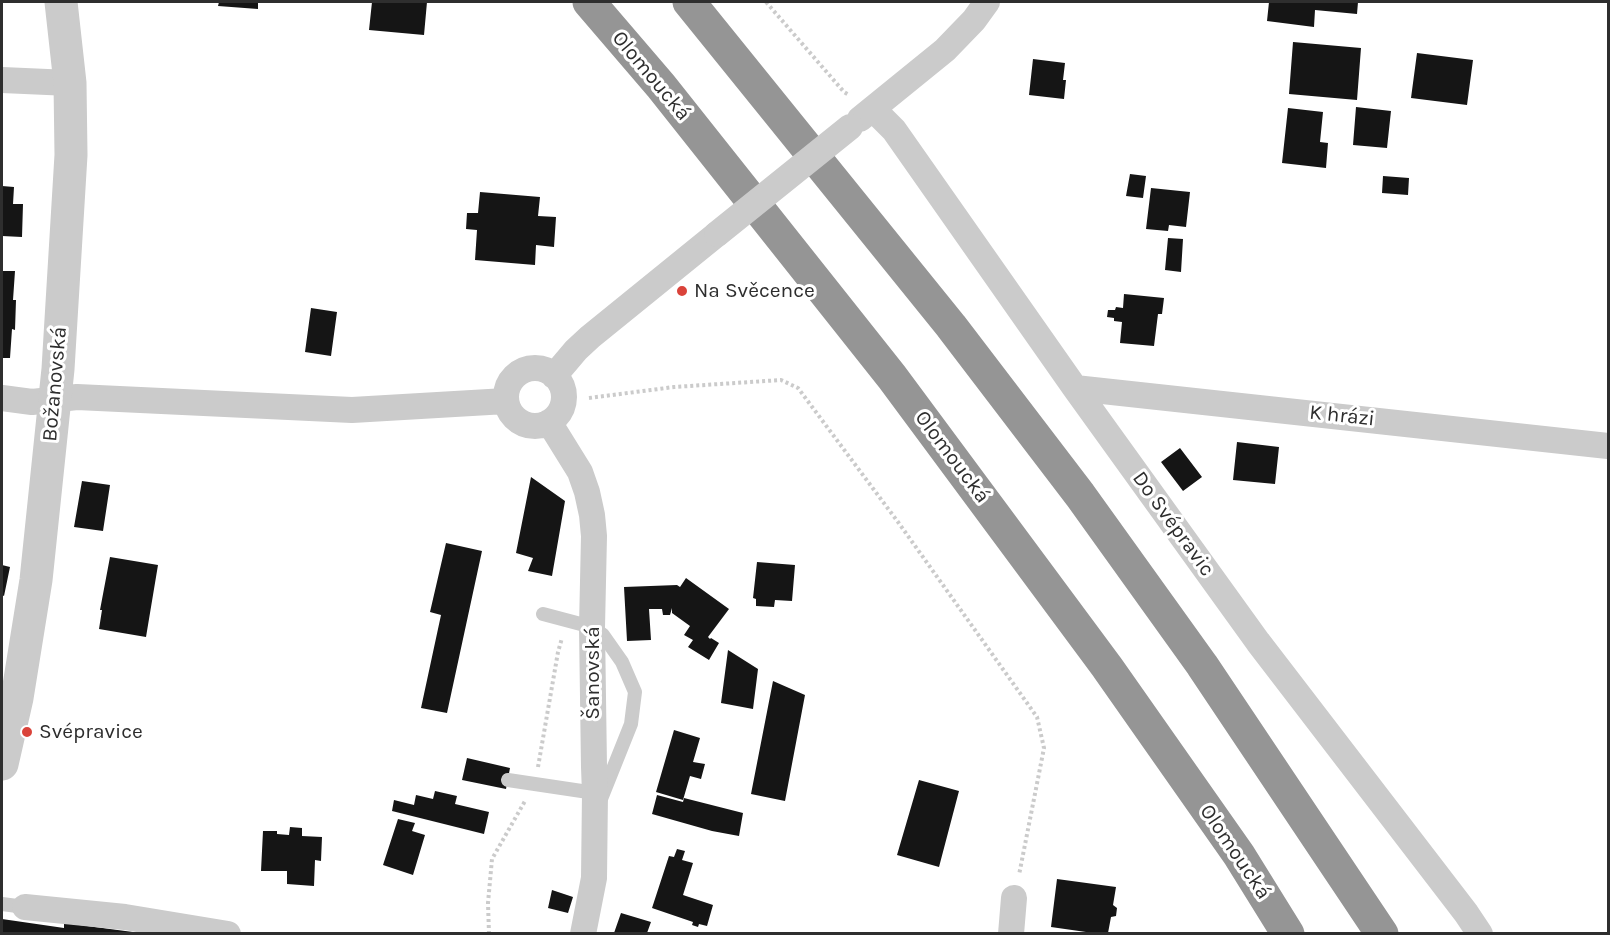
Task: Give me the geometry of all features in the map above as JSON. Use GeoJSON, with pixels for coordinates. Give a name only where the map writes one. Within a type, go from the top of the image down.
{"type":"FeatureCollection","features":[{"type":"Feature","properties":{"kind":"highway","name":"Olomoucká"},"geometry":{"type":"LineString","coordinates":[[589,2],[661,86],[892,377],[1107,667],[1239,855],[1288,933]]}},
{"type":"Feature","properties":{"kind":"highway"},"geometry":{"type":"LineString","coordinates":[[689,2],[951,326],[1080,495],[1208,675],[1382,933]]}},
{"type":"Feature","properties":{"kind":"street","name":"Božanovská"},"geometry":{"type":"LineString","coordinates":[[2,764],[17,698],[36,580],[58,369],[71,155],[70,83],[62,2]]}},
{"type":"Feature","properties":{"kind":"street"},"geometry":{"type":"LineString","coordinates":[[554,376],[590,337],[945,50],[974,20],[987,2]]}},
{"type":"Feature","properties":{"kind":"street"},"geometry":{"type":"LineString","coordinates":[[2,80],[70,83]]}},
{"type":"Feature","properties":{"kind":"street","name":"Do Svépravic"},"geometry":{"type":"LineString","coordinates":[[873,109],[894,130],[1258,642],[1480,933]]}},
{"type":"Feature","properties":{"kind":"street"},"geometry":{"type":"LineString","coordinates":[[528,369],[542,369],[554,376],[561,386],[563,398],[558,414],[549,422],[537,426],[519,422],[510,412],[506,400],[511,381],[528,369]]}},
{"type":"Feature","properties":{"kind":"street","name":"K hrázi"},"geometry":{"type":"LineString","coordinates":[[1075,387],[1608,446]]}},
{"type":"Feature","properties":{"kind":"street"},"geometry":{"type":"LineString","coordinates":[[2,398],[32,402],[77,397],[352,410],[506,400]]}},
{"type":"Feature","properties":{"kind":"street","name":"Šanovská"},"geometry":{"type":"LineString","coordinates":[[549,422],[580,472],[587,492],[594,536],[592,627],[594,878],[584,933]]}},
{"type":"Feature","properties":{"kind":"street"},"geometry":{"type":"LineString","coordinates":[[1011,933],[1014,898]]}},
{"type":"Feature","properties":{"kind":"street"},"geometry":{"type":"LineString","coordinates":[[13,906],[125,917],[228,933]]}},
{"type":"Feature","properties":{"kind":"lane"},"geometry":{"type":"LineString","coordinates":[[508,780],[595,802],[631,723],[635,692],[622,662],[603,635],[592,627],[543,614]]}},
{"type":"Feature","properties":{"kind":"path"},"geometry":{"type":"LineString","coordinates":[[766,2],[844,92],[873,109]]}},
{"type":"Feature","properties":{"kind":"path"},"geometry":{"type":"LineString","coordinates":[[589,398],[674,387],[782,380],[798,388],[898,522],[1037,717],[1044,748],[1014,898]]}},
{"type":"Feature","properties":{"kind":"building"},"geometry":{"type":"Polygon","coordinates":[[[219,2],[258,2],[258,9],[218,6],[219,2]]]}},
{"type":"Feature","properties":{"kind":"building"},"geometry":{"type":"Polygon","coordinates":[[[372,2],[427,2],[424,35],[369,30],[372,2]]]}},
{"type":"Feature","properties":{"kind":"building"},"geometry":{"type":"Polygon","coordinates":[[[1269,2],[1358,2],[1357,14],[1315,10],[1314,27],[1267,21],[1269,2]]]}},
{"type":"Feature","properties":{"kind":"building"},"geometry":{"type":"Polygon","coordinates":[[[1293,42],[1361,48],[1357,100],[1289,94],[1293,42]]]}},
{"type":"Feature","properties":{"kind":"building"},"geometry":{"type":"Polygon","coordinates":[[[1417,53],[1473,60],[1467,105],[1411,98],[1417,53]]]}},
{"type":"Feature","properties":{"kind":"building"},"geometry":{"type":"Polygon","coordinates":[[[1033,59],[1065,63],[1064,99],[1029,95],[1033,59]]]}},
{"type":"Feature","properties":{"kind":"building"},"geometry":{"type":"Polygon","coordinates":[[[1356,107],[1391,111],[1387,148],[1353,145],[1356,107]]]}},
{"type":"Feature","properties":{"kind":"building"},"geometry":{"type":"Polygon","coordinates":[[[1288,108],[1323,112],[1320,142],[1328,143],[1326,168],[1282,163],[1288,108]]]}},
{"type":"Feature","properties":{"kind":"building"},"geometry":{"type":"Polygon","coordinates":[[[1130,174],[1146,176],[1143,198],[1126,196],[1130,174]]]}},
{"type":"Feature","properties":{"kind":"building"},"geometry":{"type":"Polygon","coordinates":[[[1383,176],[1409,178],[1408,195],[1382,193],[1383,176]]]}},
{"type":"Feature","properties":{"kind":"building"},"geometry":{"type":"Polygon","coordinates":[[[2,186],[14,187],[13,204],[23,204],[22,237],[2,236],[2,186]]]}},
{"type":"Feature","properties":{"kind":"building"},"geometry":{"type":"Polygon","coordinates":[[[1151,188],[1190,192],[1186,227],[1169,225],[1168,231],[1146,229],[1151,188]]]}},
{"type":"Feature","properties":{"kind":"building"},"geometry":{"type":"Polygon","coordinates":[[[480,192],[540,197],[538,216],[556,217],[554,247],[536,245],[535,265],[475,260],[477,230],[466,229],[467,213],[478,213],[480,192]]]}},
{"type":"Feature","properties":{"kind":"building"},"geometry":{"type":"Polygon","coordinates":[[[1168,238],[1183,239],[1181,272],[1165,270],[1168,238]]]}},
{"type":"Feature","properties":{"kind":"building"},"geometry":{"type":"Polygon","coordinates":[[[2,271],[15,271],[13,300],[16,300],[15,330],[12,329],[10,358],[2,358],[2,271]]]}},
{"type":"Feature","properties":{"kind":"building"},"geometry":{"type":"Polygon","coordinates":[[[1124,294],[1164,298],[1162,314],[1158,314],[1154,346],[1120,343],[1122,322],[1107,317],[1108,310],[1115,310],[1116,307],[1123,308],[1124,294]]]}},
{"type":"Feature","properties":{"kind":"building"},"geometry":{"type":"Polygon","coordinates":[[[311,308],[337,312],[331,356],[305,352],[311,308]]]}},
{"type":"Feature","properties":{"kind":"building"},"geometry":{"type":"Polygon","coordinates":[[[1237,442],[1279,447],[1275,484],[1233,480],[1237,442]]]}},
{"type":"Feature","properties":{"kind":"building"},"geometry":{"type":"Polygon","coordinates":[[[1180,448],[1202,477],[1183,491],[1161,462],[1180,448]]]}},
{"type":"Feature","properties":{"kind":"building"},"geometry":{"type":"Polygon","coordinates":[[[531,477],[565,501],[552,576],[528,571],[533,558],[516,553],[531,477]]]}},
{"type":"Feature","properties":{"kind":"building"},"geometry":{"type":"Polygon","coordinates":[[[82,481],[110,485],[103,531],[74,527],[82,481]]]}},
{"type":"Feature","properties":{"kind":"building"},"geometry":{"type":"Polygon","coordinates":[[[446,543],[482,551],[447,713],[421,708],[441,615],[430,612],[446,543]]]}},
{"type":"Feature","properties":{"kind":"building"},"geometry":{"type":"Polygon","coordinates":[[[110,557],[158,565],[146,637],[99,629],[102,610],[100,610],[110,557]]]}},
{"type":"Feature","properties":{"kind":"building"},"geometry":{"type":"Polygon","coordinates":[[[757,562],[795,565],[792,601],[775,600],[774,607],[756,606],[756,599],[753,598],[757,562]]]}},
{"type":"Feature","properties":{"kind":"building"},"geometry":{"type":"Polygon","coordinates":[[[2,565],[10,567],[4,596],[2,595],[2,565]]]}},
{"type":"Feature","properties":{"kind":"building"},"geometry":{"type":"Polygon","coordinates":[[[686,578],[729,609],[708,637],[719,643],[709,660],[688,647],[693,640],[684,635],[690,626],[672,613],[672,608],[670,615],[663,615],[662,609],[649,609],[651,640],[627,641],[624,587],[677,585],[680,587],[686,578]]]}},
{"type":"Feature","properties":{"kind":"building"},"geometry":{"type":"Polygon","coordinates":[[[728,650],[758,669],[753,709],[721,703],[728,650]]]}},
{"type":"Feature","properties":{"kind":"building"},"geometry":{"type":"Polygon","coordinates":[[[773,681],[805,695],[785,801],[751,794],[773,681]]]}},
{"type":"Feature","properties":{"kind":"building"},"geometry":{"type":"Polygon","coordinates":[[[674,730],[700,738],[693,762],[705,764],[701,779],[690,776],[683,800],[656,792],[674,730]]]}},
{"type":"Feature","properties":{"kind":"building"},"geometry":{"type":"Polygon","coordinates":[[[467,758],[510,768],[506,789],[462,780],[467,758]]]}},
{"type":"Feature","properties":{"kind":"building"},"geometry":{"type":"Polygon","coordinates":[[[919,780],[959,791],[939,867],[897,855],[919,780]]]}},
{"type":"Feature","properties":{"kind":"building"},"geometry":{"type":"Polygon","coordinates":[[[435,791],[457,796],[455,804],[489,812],[484,834],[392,811],[394,800],[414,805],[416,795],[433,799],[435,791]]]}},
{"type":"Feature","properties":{"kind":"building"},"geometry":{"type":"Polygon","coordinates":[[[657,795],[683,802],[684,798],[743,813],[739,836],[652,814],[657,795]]]}},
{"type":"Feature","properties":{"kind":"building"},"geometry":{"type":"Polygon","coordinates":[[[398,819],[415,823],[412,831],[425,835],[413,875],[383,865],[398,819]]]}},
{"type":"Feature","properties":{"kind":"building"},"geometry":{"type":"Polygon","coordinates":[[[290,827],[302,828],[302,836],[322,837],[321,861],[315,860],[314,886],[287,884],[287,871],[261,871],[263,831],[277,831],[277,834],[289,835],[290,827]]]}},
{"type":"Feature","properties":{"kind":"building"},"geometry":{"type":"Polygon","coordinates":[[[677,849],[685,851],[682,860],[693,863],[683,895],[713,905],[707,926],[699,924],[698,927],[692,925],[693,922],[652,908],[669,856],[674,857],[677,849]]]}},
{"type":"Feature","properties":{"kind":"building"},"geometry":{"type":"Polygon","coordinates":[[[1057,879],[1116,887],[1113,905],[1117,908],[1116,916],[1111,917],[1108,933],[1051,927],[1057,879]]]}},
{"type":"Feature","properties":{"kind":"building"},"geometry":{"type":"Polygon","coordinates":[[[552,890],[573,897],[568,913],[548,908],[552,890]]]}},
{"type":"Feature","properties":{"kind":"building"},"geometry":{"type":"Polygon","coordinates":[[[621,913],[651,922],[647,933],[614,933],[621,913]]]}},
{"type":"Feature","properties":{"kind":"building"},"geometry":{"type":"Polygon","coordinates":[[[2,919],[64,928],[64,923],[133,933],[2,933],[2,919]]]}},
{"type":"Feature","properties":{"kind":"place","name":"Na Svěcence"},"geometry":{"type":"Point","coordinates":[682,291]}},
{"type":"Feature","properties":{"kind":"place","name":"Svépravice"},"geometry":{"type":"Point","coordinates":[27,732]}}]}
